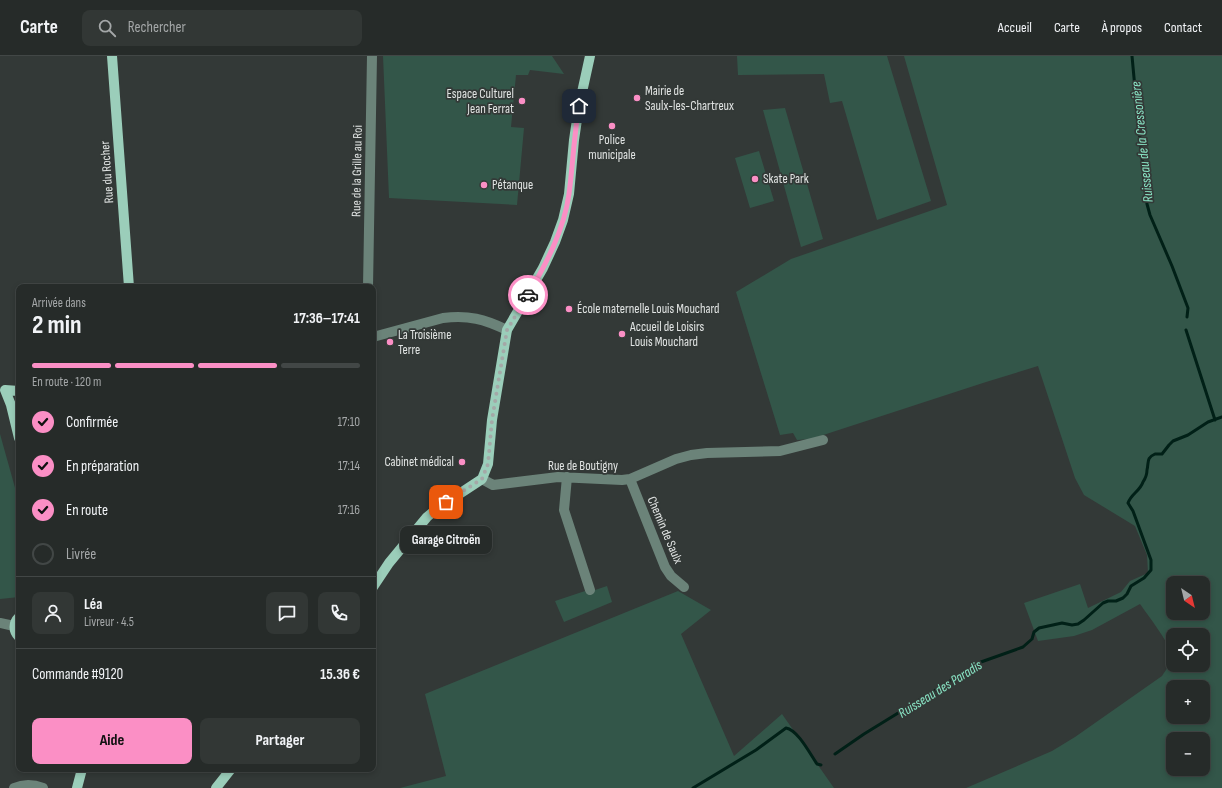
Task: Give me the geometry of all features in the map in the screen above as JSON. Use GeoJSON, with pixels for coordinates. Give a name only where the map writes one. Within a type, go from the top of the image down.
{"type":"FeatureCollection","features":[{"type":"Feature","properties":{"kind":"main road","name":"Rue du Rocher"},"geometry":{"type":"LineString","coordinates":[[112,56],[129,284]]}},
{"type":"Feature","properties":{"kind":"main road"},"geometry":{"type":"LineString","coordinates":[[376,583],[427,517],[482,479],[488,464],[492,420],[507,330],[543,268],[556,242],[563,220],[569,194],[578,113],[590,56]]}},
{"type":"Feature","properties":{"kind":"main road"},"geometry":{"type":"LineString","coordinates":[[3,390],[16,391]]}},
{"type":"Feature","properties":{"kind":"main road"},"geometry":{"type":"LineString","coordinates":[[3,390],[11,405],[16,426]]}},
{"type":"Feature","properties":{"kind":"main road"},"geometry":{"type":"LineString","coordinates":[[16,622],[16,632]]}},
{"type":"Feature","properties":{"kind":"main road"},"geometry":{"type":"LineString","coordinates":[[77,788],[81,772]]}},
{"type":"Feature","properties":{"kind":"main road"},"geometry":{"type":"LineString","coordinates":[[216,788],[229,772]]}},
{"type":"Feature","properties":{"kind":"street","name":"Rue de la Grille au Roi"},"geometry":{"type":"LineString","coordinates":[[368,284],[372,56]]}},
{"type":"Feature","properties":{"kind":"street"},"geometry":{"type":"LineString","coordinates":[[376,336],[443,318],[453,317],[480,318],[507,330]]}},
{"type":"Feature","properties":{"kind":"street","name":"Rue de Boutigny"},"geometry":{"type":"LineString","coordinates":[[482,479],[493,485],[558,477],[622,480],[630,479],[676,459],[691,456],[780,451],[823,440]]}},
{"type":"Feature","properties":{"kind":"street"},"geometry":{"type":"LineString","coordinates":[[567,477],[564,510],[590,590]]}},
{"type":"Feature","properties":{"kind":"street","name":"Chemin de Saulx"},"geometry":{"type":"LineString","coordinates":[[630,479],[665,567],[671,576],[684,587]]}},
{"type":"Feature","properties":{"kind":"street"},"geometry":{"type":"LineString","coordinates":[[0,623],[16,622]]}},
{"type":"Feature","properties":{"kind":"street"},"geometry":{"type":"LineString","coordinates":[[14,788],[19,786],[35,785],[43,788]]}},
{"type":"Feature","properties":{"kind":"green space"},"geometry":{"type":"Polygon","coordinates":[[[383,56],[552,56],[564,74],[530,70],[528,75],[516,75],[511,127],[524,128],[517,205],[389,198],[383,56]]]}},
{"type":"Feature","properties":{"kind":"green space"},"geometry":{"type":"Polygon","coordinates":[[[737,56],[887,56],[931,201],[877,220],[842,101],[830,103],[824,74],[738,75],[737,56]]]}},
{"type":"Feature","properties":{"kind":"green space"},"geometry":{"type":"Polygon","coordinates":[[[904,56],[1222,56],[1222,788],[966,788],[1052,751],[1075,737],[1162,676],[1166,670],[1166,672],[1210,672],[1210,628],[1166,628],[1166,642],[1140,604],[1092,630],[1074,636],[1038,641],[1024,603],[1080,584],[1088,608],[1121,592],[1130,581],[1148,573],[1147,555],[1135,526],[1084,495],[1075,478],[1038,366],[811,439],[797,440],[793,433],[780,435],[736,292],[791,259],[947,205],[904,56]]]}},
{"type":"Feature","properties":{"kind":"green space"},"geometry":{"type":"Polygon","coordinates":[[[785,108],[823,239],[801,247],[763,110],[785,108]]]}},
{"type":"Feature","properties":{"kind":"green space","name":"Skate Park"},"geometry":{"type":"Polygon","coordinates":[[[759,151],[774,201],[750,208],[735,158],[759,151]]]}},
{"type":"Feature","properties":{"kind":"green space"},"geometry":{"type":"Polygon","coordinates":[[[0,434],[16,491],[16,597],[0,599],[0,434]]]}},
{"type":"Feature","properties":{"kind":"green space"},"geometry":{"type":"Polygon","coordinates":[[[607,586],[612,602],[564,622],[555,601],[585,591],[586,593],[607,586]]]}},
{"type":"Feature","properties":{"kind":"green space"},"geometry":{"type":"Polygon","coordinates":[[[678,591],[711,610],[681,634],[734,756],[782,714],[834,788],[400,788],[446,776],[425,694],[678,591]]]}},
{"type":"Feature","properties":{"kind":"waterway","name":"Ruisseau de la Cressonière"},"geometry":{"type":"LineString","coordinates":[[1132,56],[1147,204],[1150,215],[1188,308],[1187,317]]}},
{"type":"Feature","properties":{"kind":"waterway"},"geometry":{"type":"LineString","coordinates":[[1186,330],[1215,420]]}},
{"type":"Feature","properties":{"kind":"waterway","name":"Ruisseau des Paradis"},"geometry":{"type":"LineString","coordinates":[[835,754],[864,734],[981,662],[1023,647],[1032,639],[1034,632],[1039,628],[1062,623],[1072,625],[1078,624],[1103,603],[1108,601],[1116,601],[1123,598],[1131,586],[1144,578],[1151,570],[1151,560],[1133,511],[1128,503],[1131,497],[1140,488],[1147,473],[1149,459],[1155,454],[1162,454],[1173,441],[1188,435],[1208,422],[1222,417]]}},
{"type":"Feature","properties":{"kind":"waterway","name":"Ruisseau des Paradis"},"geometry":{"type":"LineString","coordinates":[[693,788],[756,750],[786,728],[795,733],[817,764],[821,765]]}},
{"type":"Feature","properties":{"kind":"way so far"},"geometry":{"type":"LineString","coordinates":[[446,502],[482,479],[488,464],[492,420],[507,330],[528,295]]}},
{"type":"Feature","properties":{"kind":"place","name":"Mairie de Saulx-les-Chartreux"},"geometry":{"type":"Point","coordinates":[637,98]}},
{"type":"Feature","properties":{"kind":"place","name":"Espace Culturel Jean Ferrat"},"geometry":{"type":"Point","coordinates":[522,101]}},
{"type":"Feature","properties":{"kind":"place","name":"Police municipale"},"geometry":{"type":"Point","coordinates":[612,126]}},
{"type":"Feature","properties":{"kind":"place","name":"Skate Park"},"geometry":{"type":"Point","coordinates":[755,179]}},
{"type":"Feature","properties":{"kind":"place","name":"Pétanque"},"geometry":{"type":"Point","coordinates":[484,185]}},
{"type":"Feature","properties":{"kind":"place","name":"École maternelle Louis Mouchard"},"geometry":{"type":"Point","coordinates":[569,309]}},
{"type":"Feature","properties":{"kind":"place","name":"Accueil de Loisirs Louis Mouchard"},"geometry":{"type":"Point","coordinates":[622,334]}},
{"type":"Feature","properties":{"kind":"place","name":"La Troisième Terre"},"geometry":{"type":"Point","coordinates":[390,342]}},
{"type":"Feature","properties":{"kind":"place","name":"Cabinet médical"},"geometry":{"type":"Point","coordinates":[462,462]}},
{"type":"Feature","properties":{"kind":"place","name":"Garage Citroën"},"geometry":{"type":"Point","coordinates":[446,502]}},
{"type":"Feature","properties":{"kind":"route"},"geometry":{"type":"LineString","coordinates":[[528,295],[556,242],[563,220],[569,194],[579,106]]}}]}
